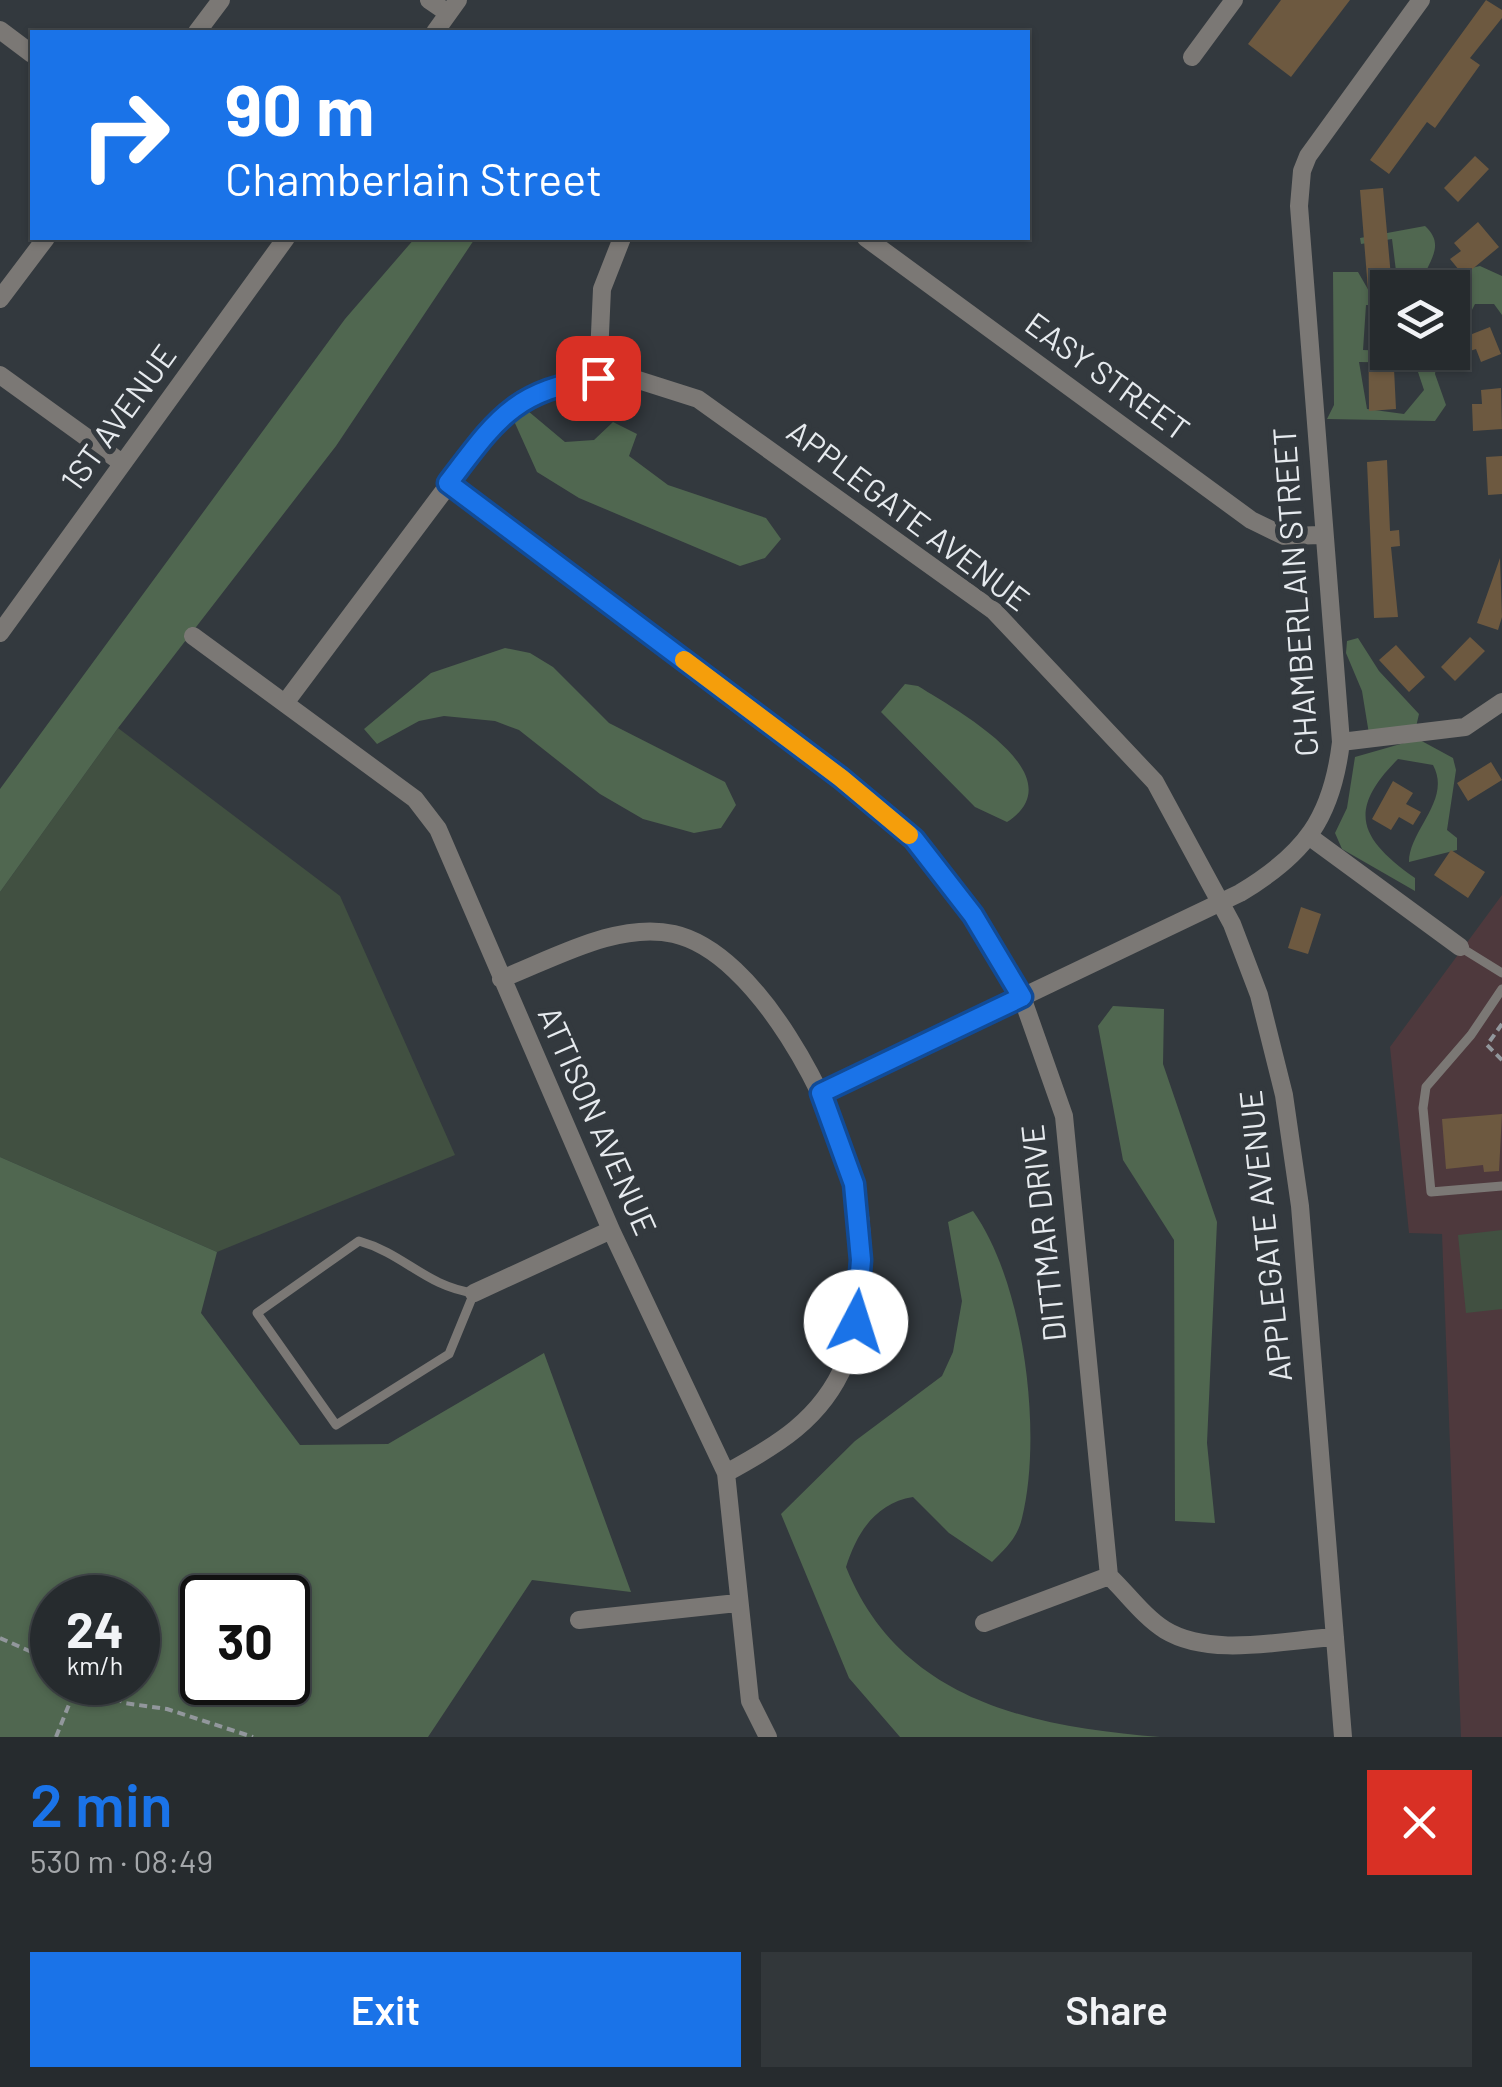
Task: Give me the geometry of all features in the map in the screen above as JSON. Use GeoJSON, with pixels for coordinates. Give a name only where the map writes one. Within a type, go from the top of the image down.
{"type":"FeatureCollection","features":[{"type":"Feature","properties":{"kind":"street"},"geometry":{"type":"LineString","coordinates":[[198,30],[221,0]]}},
{"type":"Feature","properties":{"kind":"street"},"geometry":{"type":"LineString","coordinates":[[430,0],[453,7],[436,30]]}},
{"type":"Feature","properties":{"kind":"street"},"geometry":{"type":"LineString","coordinates":[[1192,58],[1234,0]]}},
{"type":"Feature","properties":{"kind":"street","name":"CHAMBERLAIN STREET"},"geometry":{"type":"LineString","coordinates":[[821,1093],[1222,902],[1281,866],[1310,837],[1327,810],[1341,742],[1300,206],[1302,171],[1421,0]]}},
{"type":"Feature","properties":{"kind":"street"},"geometry":{"type":"LineString","coordinates":[[0,30],[30,52]]}},
{"type":"Feature","properties":{"kind":"street"},"geometry":{"type":"LineString","coordinates":[[0,300],[45,240]]}},
{"type":"Feature","properties":{"kind":"street","name":"1ST AVENUE"},"geometry":{"type":"LineString","coordinates":[[0,633],[284,240]]}},
{"type":"Feature","properties":{"kind":"street"},"geometry":{"type":"LineString","coordinates":[[598,378],[602,288],[621,240]]}},
{"type":"Feature","properties":{"kind":"street","name":"EASY STREET"},"geometry":{"type":"LineString","coordinates":[[869,240],[1250,520],[1284,536],[1323,536]]}},
{"type":"Feature","properties":{"kind":"street"},"geometry":{"type":"LineString","coordinates":[[0,375],[122,464]]}},
{"type":"Feature","properties":{"kind":"street","name":"APPLEGATE AVENUE"},"geometry":{"type":"LineString","coordinates":[[285,703],[496,420],[517,403],[562,384],[598,378],[632,378],[698,399],[994,611],[1155,782],[1222,902],[1260,995],[1284,1095],[1300,1206],[1344,1737]]}},
{"type":"Feature","properties":{"kind":"street","name":"DITTMAR DRIVE"},"geometry":{"type":"LineString","coordinates":[[448,483],[841,778],[914,839],[973,915],[1022,997],[1064,1116],[1109,1576]]}},
{"type":"Feature","properties":{"kind":"street","name":"ATTISON AVENUE"},"geometry":{"type":"LineString","coordinates":[[193,636],[428,814],[611,1230],[726,1473],[750,1701],[768,1737]]}},
{"type":"Feature","properties":{"kind":"street"},"geometry":{"type":"LineString","coordinates":[[1341,742],[1465,727],[1502,702]]}},
{"type":"Feature","properties":{"kind":"street"},"geometry":{"type":"LineString","coordinates":[[1310,837],[1460,947]]}},
{"type":"Feature","properties":{"kind":"street"},"geometry":{"type":"LineString","coordinates":[[501,979],[627,932],[651,930],[693,940],[761,995],[821,1093],[854,1184],[861,1260],[856,1322],[846,1362],[824,1401],[786,1441],[726,1473]]}},
{"type":"Feature","properties":{"kind":"street"},"geometry":{"type":"LineString","coordinates":[[474,1293],[611,1230]]}},
{"type":"Feature","properties":{"kind":"street"},"geometry":{"type":"LineString","coordinates":[[984,1623],[1109,1576],[1164,1629],[1182,1637],[1214,1644],[1335,1636]]}},
{"type":"Feature","properties":{"kind":"street"},"geometry":{"type":"LineString","coordinates":[[578,1620],[737,1603]]}},
{"type":"Feature","properties":{"kind":"lane"},"geometry":{"type":"LineString","coordinates":[[1460,947],[1502,973]]}},
{"type":"Feature","properties":{"kind":"lane"},"geometry":{"type":"LineString","coordinates":[[1502,989],[1471,1034],[1432,1078],[1423,1108],[1431,1192],[1502,1186]]}},
{"type":"Feature","properties":{"kind":"lane"},"geometry":{"type":"LineString","coordinates":[[359,1241],[384,1248],[444,1289],[474,1293],[449,1354],[336,1425],[258,1313],[359,1241]]}},
{"type":"Feature","properties":{"kind":"path"},"geometry":{"type":"LineString","coordinates":[[1502,1024],[1487,1045],[1502,1060]]}},
{"type":"Feature","properties":{"kind":"path"},"geometry":{"type":"LineString","coordinates":[[0,1638],[30,1651]]}},
{"type":"Feature","properties":{"kind":"path"},"geometry":{"type":"LineString","coordinates":[[56,1737],[69,1705]]}},
{"type":"Feature","properties":{"kind":"path"},"geometry":{"type":"LineString","coordinates":[[138,1705],[167,1709],[253,1737]]}},
{"type":"Feature","properties":{"kind":"shaded area"},"geometry":{"type":"Polygon","coordinates":[[[1502,895],[1502,1737],[1461,1737],[1442,1234],[1409,1233],[1390,1047],[1502,895]]]}},
{"type":"Feature","properties":{"kind":"green space"},"geometry":{"type":"Polygon","coordinates":[[[1425,226],[1432,234],[1435,248],[1426,270],[1396,270],[1392,239],[1361,244],[1360,238],[1425,226]]]}},
{"type":"Feature","properties":{"kind":"green space"},"geometry":{"type":"Polygon","coordinates":[[[413,240],[474,240],[336,446],[118,728],[0,892],[0,789],[345,319],[413,240]]]}},
{"type":"Feature","properties":{"kind":"green space"},"geometry":{"type":"Polygon","coordinates":[[[1480,266],[1502,276],[1502,315],[1494,304],[1475,304],[1470,314],[1470,270],[1462,270],[1480,266]]]}},
{"type":"Feature","properties":{"kind":"green space"},"geometry":{"type":"Polygon","coordinates":[[[1333,272],[1358,272],[1370,293],[1363,350],[1370,350],[1370,362],[1359,362],[1367,409],[1404,414],[1424,390],[1417,370],[1436,370],[1446,405],[1435,421],[1327,419],[1334,405],[1333,272]]]}},
{"type":"Feature","properties":{"kind":"green space"},"geometry":{"type":"Polygon","coordinates":[[[528,411],[565,442],[594,440],[613,422],[637,434],[629,456],[668,485],[766,518],[781,539],[765,558],[740,566],[579,498],[537,472],[514,421],[528,411]]]}},
{"type":"Feature","properties":{"kind":"green space"},"geometry":{"type":"Polygon","coordinates":[[[1358,638],[1379,671],[1419,714],[1416,727],[1369,734],[1362,691],[1346,653],[1347,641],[1358,638]]]}},
{"type":"Feature","properties":{"kind":"green space"},"geometry":{"type":"Polygon","coordinates":[[[505,648],[530,653],[553,667],[609,723],[725,782],[736,805],[721,828],[694,833],[643,819],[600,794],[519,730],[495,721],[444,716],[419,721],[377,744],[364,729],[431,673],[505,648]]]}},
{"type":"Feature","properties":{"kind":"green space"},"geometry":{"type":"Polygon","coordinates":[[[905,684],[918,686],[980,726],[1019,764],[1028,784],[1025,804],[1007,822],[975,807],[881,712],[905,684]]]}},
{"type":"Feature","properties":{"kind":"green space"},"geometry":{"type":"Polygon","coordinates":[[[118,728],[340,896],[455,1155],[217,1252],[0,1157],[0,892],[118,728]]]}},
{"type":"Feature","properties":{"kind":"green space"},"geometry":{"type":"Polygon","coordinates":[[[1418,739],[1453,758],[1456,770],[1447,830],[1457,838],[1457,850],[1409,862],[1415,838],[1434,803],[1437,778],[1433,765],[1398,759],[1371,794],[1366,809],[1372,837],[1415,878],[1415,891],[1342,849],[1335,833],[1347,808],[1355,757],[1418,739]]]}},
{"type":"Feature","properties":{"kind":"green space"},"geometry":{"type":"Polygon","coordinates":[[[1113,1006],[1164,1009],[1163,1064],[1217,1222],[1207,1443],[1215,1523],[1175,1521],[1174,1240],[1123,1160],[1098,1026],[1113,1006]]]}},
{"type":"Feature","properties":{"kind":"green space"},"geometry":{"type":"Polygon","coordinates":[[[0,1157],[217,1252],[201,1313],[300,1445],[388,1444],[544,1353],[631,1592],[532,1580],[428,1737],[0,1737],[0,1157]]]}},
{"type":"Feature","properties":{"kind":"green space"},"geometry":{"type":"Polygon","coordinates":[[[973,1211],[991,1241],[1005,1277],[1025,1359],[1030,1444],[1020,1525],[992,1562],[949,1533],[913,1497],[900,1500],[870,1521],[846,1567],[869,1612],[899,1648],[935,1677],[974,1698],[1018,1714],[1064,1725],[1160,1737],[900,1737],[849,1678],[781,1514],[855,1441],[942,1376],[953,1352],[962,1301],[948,1222],[973,1211]]]}},
{"type":"Feature","properties":{"kind":"green space"},"geometry":{"type":"Polygon","coordinates":[[[1502,1230],[1502,1309],[1466,1313],[1458,1235],[1502,1230]]]}},
{"type":"Feature","properties":{"kind":"building"},"geometry":{"type":"Polygon","coordinates":[[[1281,0],[1350,0],[1291,77],[1248,44],[1281,0]]]}},
{"type":"Feature","properties":{"kind":"building"},"geometry":{"type":"Polygon","coordinates":[[[1486,0],[1502,10],[1502,18],[1470,58],[1480,65],[1435,128],[1427,122],[1389,174],[1370,160],[1486,0]]]}},
{"type":"Feature","properties":{"kind":"building"},"geometry":{"type":"Polygon","coordinates":[[[1475,156],[1489,169],[1458,202],[1444,188],[1475,156]]]}},
{"type":"Feature","properties":{"kind":"building"},"geometry":{"type":"Polygon","coordinates":[[[1383,188],[1390,270],[1370,270],[1370,370],[1394,370],[1396,409],[1369,411],[1368,290],[1360,190],[1383,188]]]}},
{"type":"Feature","properties":{"kind":"building"},"geometry":{"type":"Polygon","coordinates":[[[1478,222],[1499,247],[1470,271],[1459,270],[1450,259],[1461,251],[1454,243],[1478,222]]]}},
{"type":"Feature","properties":{"kind":"building"},"geometry":{"type":"Polygon","coordinates":[[[1490,327],[1501,354],[1481,362],[1476,349],[1470,351],[1470,335],[1490,327]]]}},
{"type":"Feature","properties":{"kind":"building"},"geometry":{"type":"Polygon","coordinates":[[[1501,388],[1502,429],[1473,431],[1472,404],[1482,404],[1481,390],[1501,388]]]}},
{"type":"Feature","properties":{"kind":"building"},"geometry":{"type":"Polygon","coordinates":[[[1502,456],[1502,494],[1488,495],[1486,457],[1502,456]]]}},
{"type":"Feature","properties":{"kind":"building"},"geometry":{"type":"Polygon","coordinates":[[[1387,460],[1390,531],[1399,530],[1400,546],[1391,547],[1398,617],[1374,618],[1367,462],[1387,460]]]}},
{"type":"Feature","properties":{"kind":"building"},"geometry":{"type":"Polygon","coordinates":[[[1500,558],[1502,617],[1498,630],[1477,623],[1500,558]]]}},
{"type":"Feature","properties":{"kind":"building"},"geometry":{"type":"Polygon","coordinates":[[[1470,637],[1485,651],[1455,681],[1441,667],[1470,637]]]}},
{"type":"Feature","properties":{"kind":"building"},"geometry":{"type":"Polygon","coordinates":[[[1396,645],[1425,677],[1409,692],[1379,660],[1396,645]]]}},
{"type":"Feature","properties":{"kind":"building"},"geometry":{"type":"Polygon","coordinates":[[[1491,762],[1502,780],[1468,801],[1457,783],[1491,762]]]}},
{"type":"Feature","properties":{"kind":"building"},"geometry":{"type":"Polygon","coordinates":[[[1393,781],[1413,793],[1406,804],[1421,812],[1413,825],[1399,817],[1391,830],[1372,819],[1393,781]]]}},
{"type":"Feature","properties":{"kind":"building"},"geometry":{"type":"Polygon","coordinates":[[[1451,850],[1485,872],[1468,898],[1434,875],[1451,850]]]}},
{"type":"Feature","properties":{"kind":"building"},"geometry":{"type":"Polygon","coordinates":[[[1301,907],[1321,914],[1308,954],[1288,948],[1301,907]]]}},
{"type":"Feature","properties":{"kind":"building"},"geometry":{"type":"Polygon","coordinates":[[[1502,1114],[1499,1171],[1484,1172],[1483,1165],[1446,1169],[1442,1119],[1502,1114]]]}},
{"type":"Feature","properties":{"kind":"slow traffic"},"geometry":{"type":"LineString","coordinates":[[684,660],[841,778],[909,835]]}},
{"type":"Feature","properties":{"kind":"route"},"geometry":{"type":"LineString","coordinates":[[598,378],[562,384],[517,403],[496,420],[448,483],[841,778],[914,839],[973,915],[1022,997],[821,1093],[854,1184],[861,1260],[856,1322]]}}]}
